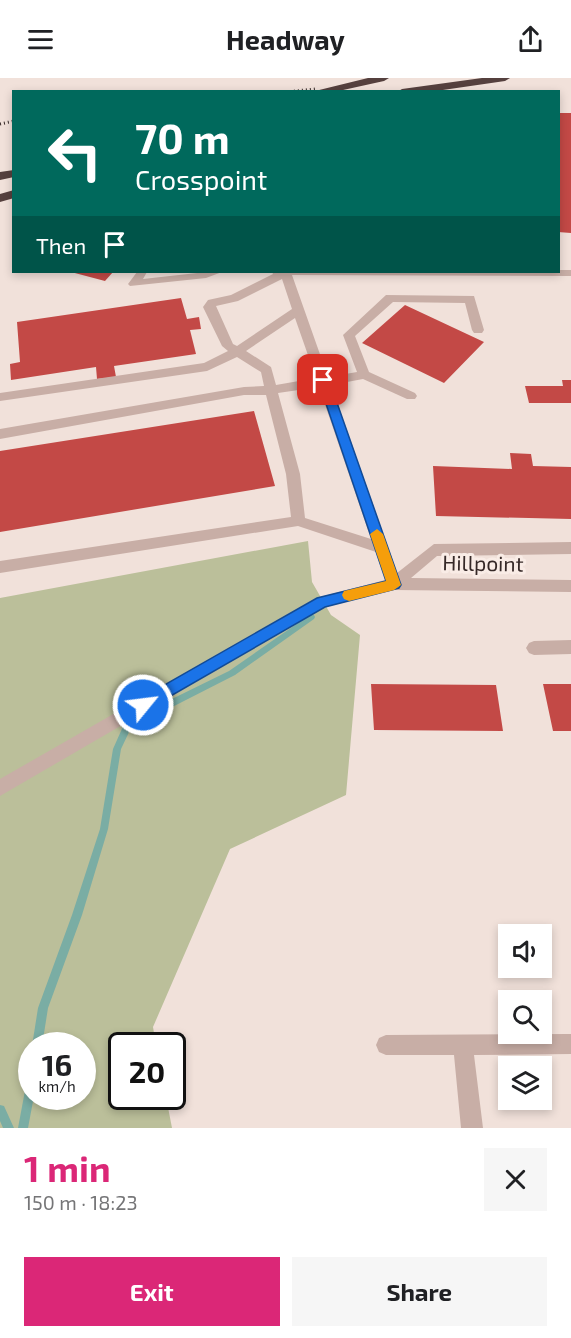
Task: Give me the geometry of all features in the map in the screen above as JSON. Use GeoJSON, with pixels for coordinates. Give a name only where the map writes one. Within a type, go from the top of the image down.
{"type":"FeatureCollection","features":[{"type":"Feature","properties":{"kind":"highway"},"geometry":{"type":"LineString","coordinates":[[326,90],[384,78]]}},
{"type":"Feature","properties":{"kind":"highway"},"geometry":{"type":"LineString","coordinates":[[417,90],[505,78]]}},
{"type":"Feature","properties":{"kind":"street"},"geometry":{"type":"LineString","coordinates":[[141,273],[134,284],[213,273]]}},
{"type":"Feature","properties":{"kind":"street"},"geometry":{"type":"LineString","coordinates":[[298,521],[293,474],[267,370],[228,346],[209,307],[212,303],[234,298],[286,273],[394,585]]}},
{"type":"Feature","properties":{"kind":"street"},"geometry":{"type":"LineString","coordinates":[[364,375],[349,335],[390,298],[470,299],[478,330]]}},
{"type":"Feature","properties":{"kind":"street"},"geometry":{"type":"LineString","coordinates":[[0,397],[207,367],[236,352],[299,310]]}},
{"type":"Feature","properties":{"kind":"street"},"geometry":{"type":"LineString","coordinates":[[0,434],[244,391],[271,390],[364,375],[411,396]]}},
{"type":"Feature","properties":{"kind":"street"},"geometry":{"type":"LineString","coordinates":[[0,567],[298,521],[381,548]]}},
{"type":"Feature","properties":{"kind":"street"},"geometry":{"type":"LineString","coordinates":[[0,788],[67,747],[321,602],[394,585],[434,550],[571,548]]}},
{"type":"Feature","properties":{"kind":"street","name":"Hillpoint"},"geometry":{"type":"LineString","coordinates":[[394,585],[571,586]]}},
{"type":"Feature","properties":{"kind":"street"},"geometry":{"type":"LineString","coordinates":[[534,648],[571,647]]}},
{"type":"Feature","properties":{"kind":"street"},"geometry":{"type":"LineString","coordinates":[[463,1044],[472,1128]]}},
{"type":"Feature","properties":{"kind":"street"},"geometry":{"type":"LineString","coordinates":[[386,1045],[571,1044]]}},
{"type":"Feature","properties":{"kind":"green space"},"geometry":{"type":"Polygon","coordinates":[[[308,541],[312,582],[331,615],[360,635],[346,795],[230,849],[153,1027],[154,1032],[108,1032],[108,1110],[169,1110],[172,1128],[0,1128],[0,598],[308,541]]]}},
{"type":"Feature","properties":{"kind":"building"},"geometry":{"type":"Polygon","coordinates":[[[560,113],[571,113],[571,233],[560,232],[560,113]]]}},
{"type":"Feature","properties":{"kind":"building"},"geometry":{"type":"Polygon","coordinates":[[[75,273],[112,273],[105,281],[75,273]]]}},
{"type":"Feature","properties":{"kind":"building"},"geometry":{"type":"Polygon","coordinates":[[[181,298],[187,319],[199,317],[201,329],[190,330],[196,354],[114,366],[116,377],[97,379],[96,367],[11,380],[10,364],[20,362],[17,322],[181,298]]]}},
{"type":"Feature","properties":{"kind":"building"},"geometry":{"type":"Polygon","coordinates":[[[405,305],[484,342],[444,383],[362,343],[405,305]]]}},
{"type":"Feature","properties":{"kind":"building"},"geometry":{"type":"Polygon","coordinates":[[[562,380],[571,380],[571,403],[529,403],[525,386],[563,386],[562,380]]]}},
{"type":"Feature","properties":{"kind":"building"},"geometry":{"type":"Polygon","coordinates":[[[254,411],[275,486],[0,532],[0,451],[254,411]]]}},
{"type":"Feature","properties":{"kind":"building"},"geometry":{"type":"Polygon","coordinates":[[[510,453],[531,454],[533,466],[571,467],[571,519],[436,516],[433,466],[512,469],[510,453]]]}},
{"type":"Feature","properties":{"kind":"building"},"geometry":{"type":"Polygon","coordinates":[[[371,684],[496,685],[503,731],[374,730],[371,684]]]}},
{"type":"Feature","properties":{"kind":"building"},"geometry":{"type":"Polygon","coordinates":[[[543,684],[571,684],[571,731],[553,731],[543,684]]]}},
{"type":"Feature","properties":{"kind":"waterway"},"geometry":{"type":"LineString","coordinates":[[39,1032],[43,1008],[77,915],[104,829],[117,749],[128,725],[232,673],[311,617]]}},
{"type":"Feature","properties":{"kind":"waterway"},"geometry":{"type":"LineString","coordinates":[[0,1110],[9,1128]]}},
{"type":"Feature","properties":{"kind":"waterway"},"geometry":{"type":"LineString","coordinates":[[23,1128],[26,1110]]}},
{"type":"Feature","properties":{"kind":"railway"},"geometry":{"type":"LineString","coordinates":[[305,90],[315,89]]}},
{"type":"Feature","properties":{"kind":"railway"},"geometry":{"type":"LineString","coordinates":[[0,124],[12,121]]}},
{"type":"Feature","properties":{"kind":"slow traffic"},"geometry":{"type":"LineString","coordinates":[[349,595],[394,585],[377,534]]}},
{"type":"Feature","properties":{"kind":"route"},"geometry":{"type":"LineString","coordinates":[[143,705],[321,602],[394,585],[323,380]]}}]}
